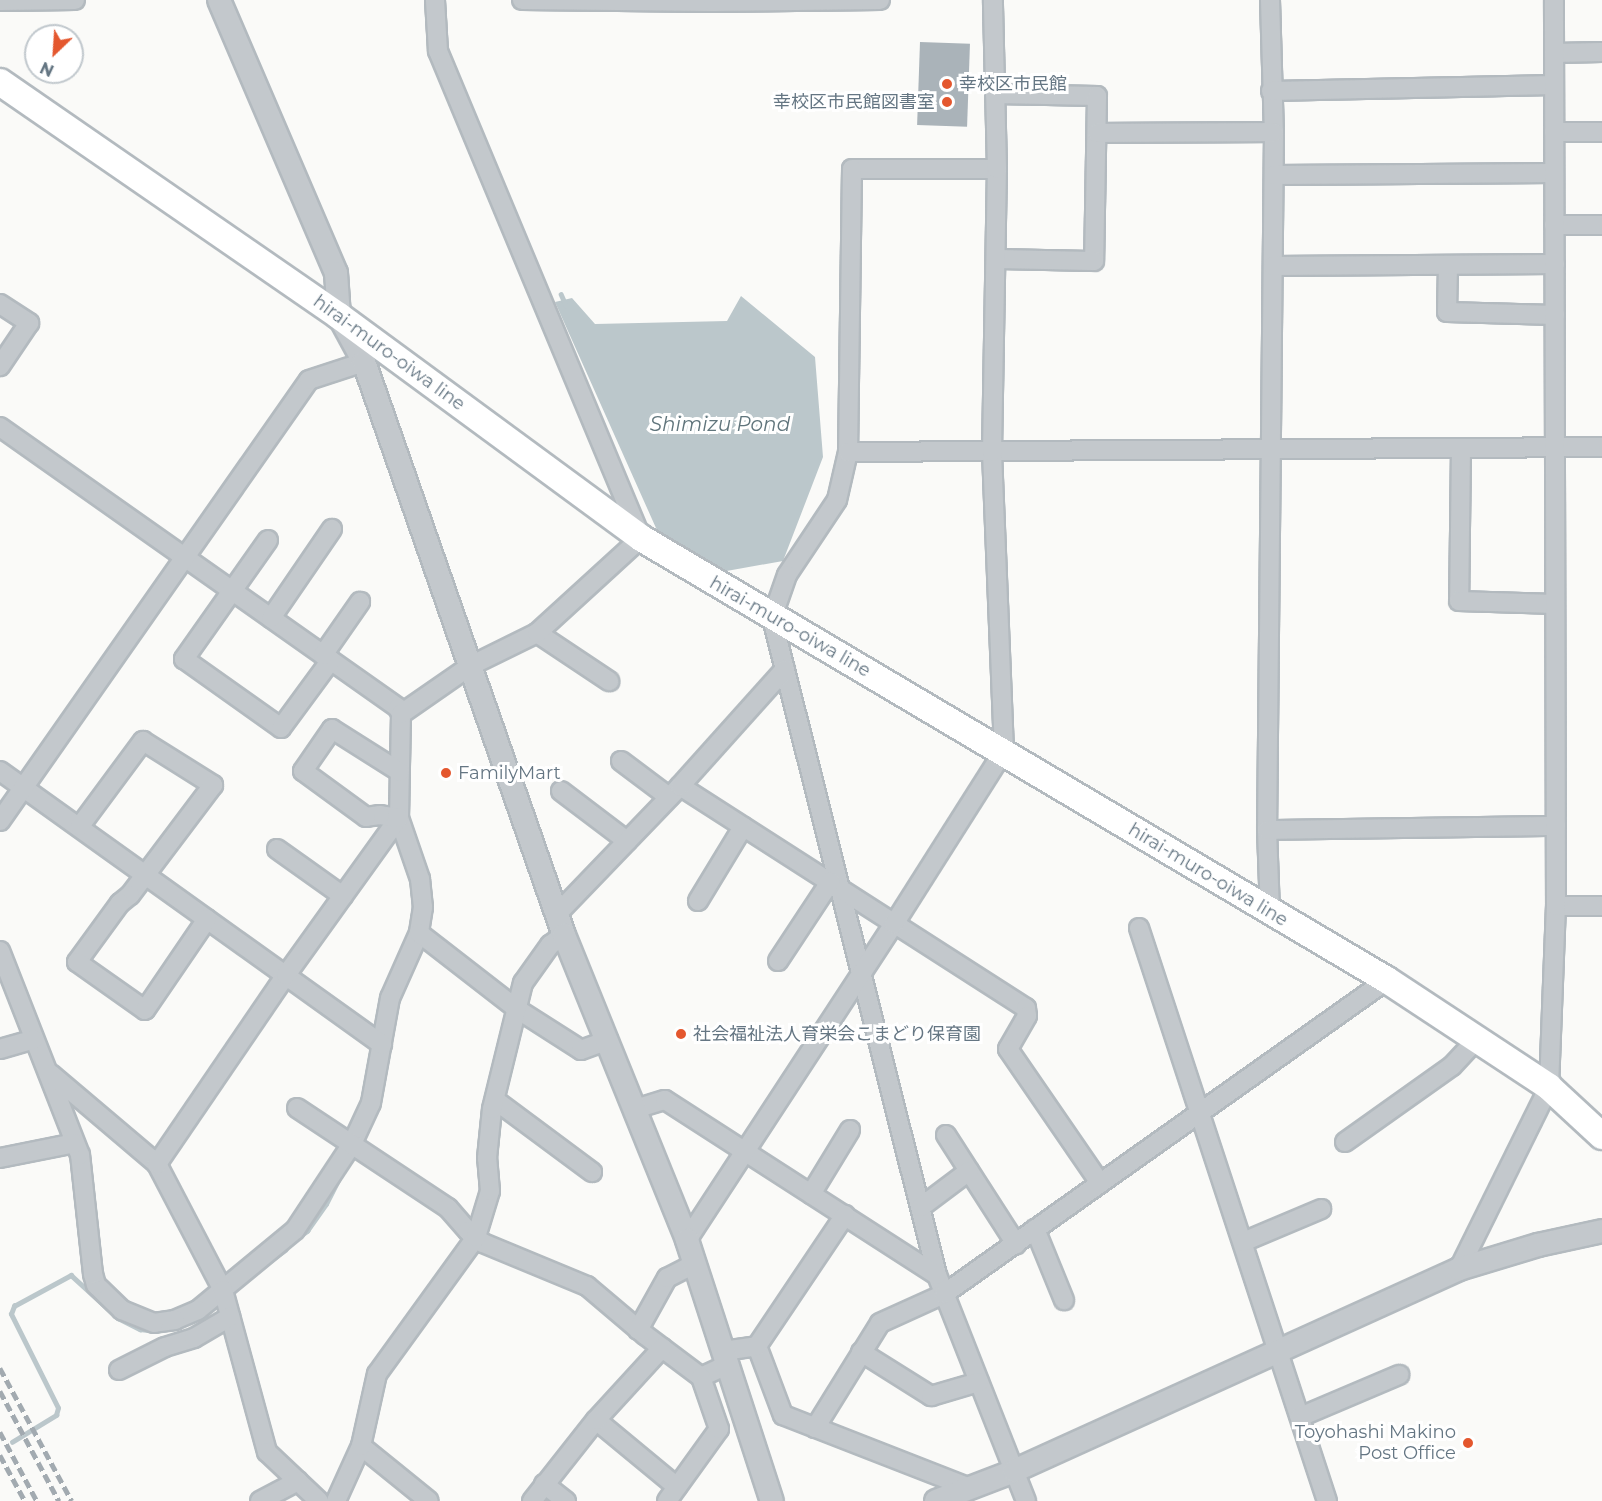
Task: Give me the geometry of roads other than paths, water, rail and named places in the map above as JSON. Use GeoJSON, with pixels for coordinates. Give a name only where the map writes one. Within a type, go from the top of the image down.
{"type":"FeatureCollection","features":[{"type":"Feature","properties":{"kind":"main road","name":"hirai-muro-oiwa line"},"geometry":{"type":"LineString","coordinates":[[0,81],[339,316],[641,538],[772,618],[1004,751],[1270,913],[1387,980],[1549,1087],[1602,1136]]}},
{"type":"Feature","properties":{"kind":"street"},"geometry":{"type":"LineString","coordinates":[[0,1],[75,0]]}},
{"type":"Feature","properties":{"kind":"street"},"geometry":{"type":"LineString","coordinates":[[219,0],[336,273],[339,316],[364,362],[561,924],[687,1240],[693,1265],[726,1357],[772,1501]]}},
{"type":"Feature","properties":{"kind":"street"},"geometry":{"type":"LineString","coordinates":[[401,714],[470,666],[537,633],[641,538],[438,51],[435,0]]}},
{"type":"Feature","properties":{"kind":"street"},"geometry":{"type":"LineString","coordinates":[[522,0],[880,0]]}},
{"type":"Feature","properties":{"kind":"street"},"geometry":{"type":"LineString","coordinates":[[687,1240],[894,924],[1004,751],[992,452],[997,169],[993,0]]}},
{"type":"Feature","properties":{"kind":"street"},"geometry":{"type":"LineString","coordinates":[[1270,0],[1275,132],[1267,830],[1270,913]]}},
{"type":"Feature","properties":{"kind":"street"},"geometry":{"type":"LineString","coordinates":[[1459,1269],[1549,1087],[1556,906],[1554,0]]}},
{"type":"Feature","properties":{"kind":"street"},"geometry":{"type":"LineString","coordinates":[[1554,53],[1602,52]]}},
{"type":"Feature","properties":{"kind":"street"},"geometry":{"type":"LineString","coordinates":[[1272,91],[1554,85]]}},
{"type":"Feature","properties":{"kind":"street"},"geometry":{"type":"LineString","coordinates":[[995,94],[1098,96],[1094,261],[996,259]]}},
{"type":"Feature","properties":{"kind":"street"},"geometry":{"type":"LineString","coordinates":[[1097,133],[1275,132]]}},
{"type":"Feature","properties":{"kind":"street"},"geometry":{"type":"LineString","coordinates":[[1554,132],[1602,132]]}},
{"type":"Feature","properties":{"kind":"street"},"geometry":{"type":"LineString","coordinates":[[997,169],[852,170],[848,452],[837,500],[787,576],[772,618],[835,886],[861,974],[937,1275],[1026,1501]]}},
{"type":"Feature","properties":{"kind":"street"},"geometry":{"type":"LineString","coordinates":[[1274,176],[1554,173]]}},
{"type":"Feature","properties":{"kind":"street"},"geometry":{"type":"LineString","coordinates":[[1554,225],[1602,225]]}},
{"type":"Feature","properties":{"kind":"street"},"geometry":{"type":"LineString","coordinates":[[1273,266],[1555,264]]}},
{"type":"Feature","properties":{"kind":"street"},"geometry":{"type":"LineString","coordinates":[[1448,265],[1447,312],[1555,315]]}},
{"type":"Feature","properties":{"kind":"street"},"geometry":{"type":"LineString","coordinates":[[0,304],[29,323],[0,366]]}},
{"type":"Feature","properties":{"kind":"street"},"geometry":{"type":"LineString","coordinates":[[0,821],[309,380],[364,362]]}},
{"type":"Feature","properties":{"kind":"street"},"geometry":{"type":"LineString","coordinates":[[0,428],[327,657],[398,708],[401,714],[399,818],[420,879],[423,907],[419,933],[390,998],[371,1103],[352,1144],[295,1230],[194,1338],[165,1347],[119,1370]]}},
{"type":"Feature","properties":{"kind":"street"},"geometry":{"type":"LineString","coordinates":[[848,452],[1602,447]]}},
{"type":"Feature","properties":{"kind":"street"},"geometry":{"type":"LineString","coordinates":[[1461,448],[1459,602],[1556,604]]}},
{"type":"Feature","properties":{"kind":"street"},"geometry":{"type":"LineString","coordinates":[[271,618],[332,529]]}},
{"type":"Feature","properties":{"kind":"street"},"geometry":{"type":"LineString","coordinates":[[268,540],[184,659],[281,728],[360,602]]}},
{"type":"Feature","properties":{"kind":"street"},"geometry":{"type":"LineString","coordinates":[[537,633],[609,681]]}},
{"type":"Feature","properties":{"kind":"street"},"geometry":{"type":"LineString","coordinates":[[336,1501],[361,1446],[377,1374],[476,1237],[490,1191],[487,1158],[495,1100],[524,983],[550,945],[561,924],[627,841],[785,669]]}},
{"type":"Feature","properties":{"kind":"street"},"geometry":{"type":"LineString","coordinates":[[399,818],[380,815],[366,817],[303,771],[332,729],[400,772]]}},
{"type":"Feature","properties":{"kind":"street"},"geometry":{"type":"LineString","coordinates":[[80,826],[142,741],[213,785],[146,875],[120,903],[77,962],[145,1010],[207,919]]}},
{"type":"Feature","properties":{"kind":"street"},"geometry":{"type":"LineString","coordinates":[[621,761],[743,827],[1026,1008],[1027,1016],[1008,1049],[1100,1183]]}},
{"type":"Feature","properties":{"kind":"street"},"geometry":{"type":"LineString","coordinates":[[0,771],[382,1044]]}},
{"type":"Feature","properties":{"kind":"street"},"geometry":{"type":"LineString","coordinates":[[561,791],[627,841]]}},
{"type":"Feature","properties":{"kind":"street"},"geometry":{"type":"LineString","coordinates":[[157,1164],[286,975],[399,818]]}},
{"type":"Feature","properties":{"kind":"street"},"geometry":{"type":"LineString","coordinates":[[1267,830],[1556,826]]}},
{"type":"Feature","properties":{"kind":"street"},"geometry":{"type":"LineString","coordinates":[[698,901],[743,827]]}},
{"type":"Feature","properties":{"kind":"street"},"geometry":{"type":"LineString","coordinates":[[278,849],[343,896]]}},
{"type":"Feature","properties":{"kind":"street"},"geometry":{"type":"LineString","coordinates":[[778,961],[835,886]]}},
{"type":"Feature","properties":{"kind":"street"},"geometry":{"type":"LineString","coordinates":[[1556,906],[1602,906]]}},
{"type":"Feature","properties":{"kind":"street"},"geometry":{"type":"LineString","coordinates":[[1139,928],[1327,1501]]}},
{"type":"Feature","properties":{"kind":"street"},"geometry":{"type":"LineString","coordinates":[[419,933],[517,1009],[581,1050],[608,1040]]}},
{"type":"Feature","properties":{"kind":"street"},"geometry":{"type":"LineString","coordinates":[[0,951],[50,1074],[75,1143],[85,1187],[96,1285],[122,1310],[154,1323],[175,1320],[226,1302]]}},
{"type":"Feature","properties":{"kind":"street"},"geometry":{"type":"LineString","coordinates":[[815,1428],[880,1323],[944,1294],[1387,980]]}},
{"type":"Feature","properties":{"kind":"street"},"geometry":{"type":"LineString","coordinates":[[0,1049],[34,1039]]}},
{"type":"Feature","properties":{"kind":"street"},"geometry":{"type":"LineString","coordinates":[[1345,1142],[1452,1066],[1477,1039]]}},
{"type":"Feature","properties":{"kind":"street"},"geometry":{"type":"LineString","coordinates":[[50,1074],[157,1164],[226,1302],[267,1452],[319,1501]]}},
{"type":"Feature","properties":{"kind":"street"},"geometry":{"type":"LineString","coordinates":[[495,1100],[592,1172]]}},
{"type":"Feature","properties":{"kind":"street"},"geometry":{"type":"LineString","coordinates":[[635,1109],[665,1100],[937,1275]]}},
{"type":"Feature","properties":{"kind":"street"},"geometry":{"type":"LineString","coordinates":[[297,1107],[448,1208],[476,1237],[507,1255],[587,1286],[638,1330],[701,1377],[719,1429],[672,1494],[596,1420]]}},
{"type":"Feature","properties":{"kind":"street"},"geometry":{"type":"LineString","coordinates":[[811,1194],[850,1130]]}},
{"type":"Feature","properties":{"kind":"street"},"geometry":{"type":"LineString","coordinates":[[946,1135],[1016,1244]]}},
{"type":"Feature","properties":{"kind":"street"},"geometry":{"type":"LineString","coordinates":[[0,1158],[75,1143]]}},
{"type":"Feature","properties":{"kind":"street"},"geometry":{"type":"LineString","coordinates":[[921,1207],[969,1171]]}},
{"type":"Feature","properties":{"kind":"street"},"geometry":{"type":"LineString","coordinates":[[1243,1242],[1321,1209]]}},
{"type":"Feature","properties":{"kind":"street"},"geometry":{"type":"LineString","coordinates":[[701,1377],[726,1357],[757,1346],[845,1215]]}},
{"type":"Feature","properties":{"kind":"street"},"geometry":{"type":"LineString","coordinates":[[1035,1229],[1065,1300]]}},
{"type":"Feature","properties":{"kind":"street"},"geometry":{"type":"LineString","coordinates":[[936,1501],[1014,1471],[1459,1269],[1538,1245],[1602,1231]]}},
{"type":"Feature","properties":{"kind":"street"},"geometry":{"type":"LineString","coordinates":[[638,1330],[667,1278],[693,1265]]}},
{"type":"Feature","properties":{"kind":"street"},"geometry":{"type":"LineString","coordinates":[[757,1346],[783,1415],[970,1488]]}},
{"type":"Feature","properties":{"kind":"street"},"geometry":{"type":"LineString","coordinates":[[532,1501],[596,1420],[662,1348]]}},
{"type":"Feature","properties":{"kind":"street"},"geometry":{"type":"LineString","coordinates":[[861,1352],[931,1396],[979,1382]]}},
{"type":"Feature","properties":{"kind":"street"},"geometry":{"type":"LineString","coordinates":[[1300,1417],[1399,1375]]}},
{"type":"Feature","properties":{"kind":"street"},"geometry":{"type":"LineString","coordinates":[[361,1446],[429,1501]]}},
{"type":"Feature","properties":{"kind":"street"},"geometry":{"type":"LineString","coordinates":[[260,1501],[298,1481]]}},
{"type":"Feature","properties":{"kind":"street"},"geometry":{"type":"LineString","coordinates":[[544,1484],[566,1501]]}},
{"type":"Feature","properties":{"kind":"water","name":"Shimizu Pond"},"geometry":{"type":"Polygon","coordinates":[[[741,296],[815,357],[823,457],[783,561],[721,572],[660,537],[555,302],[572,298],[595,324],[727,321],[741,296]]]}},
{"type":"Feature","properties":{"kind":"waterway"},"geometry":{"type":"LineString","coordinates":[[561,294],[566,305]]}},
{"type":"Feature","properties":{"kind":"waterway"},"geometry":{"type":"LineString","coordinates":[[300,1236],[307,1231],[326,1204],[339,1179]]}},
{"type":"Feature","properties":{"kind":"waterway"},"geometry":{"type":"LineString","coordinates":[[270,1261],[285,1250]]}},
{"type":"Feature","properties":{"kind":"waterway"},"geometry":{"type":"LineString","coordinates":[[12,1442],[56,1415],[58,1408],[11,1314],[14,1306],[71,1275],[118,1318],[140,1329],[156,1331]]}},
{"type":"Feature","properties":{"kind":"railway"},"geometry":{"type":"LineString","coordinates":[[0,1368],[72,1501]]}},
{"type":"Feature","properties":{"kind":"railway"},"geometry":{"type":"LineString","coordinates":[[0,1391],[59,1501]]}},
{"type":"Feature","properties":{"kind":"railway"},"geometry":{"type":"LineString","coordinates":[[0,1432],[37,1501]]}},
{"type":"Feature","properties":{"kind":"railway"},"geometry":{"type":"LineString","coordinates":[[0,1455],[25,1501]]}},
{"type":"Feature","properties":{"kind":"place","name":"幸校区市民館"},"geometry":{"type":"Point","coordinates":[947,84]}},
{"type":"Feature","properties":{"kind":"place","name":"幸校区市民館図書室"},"geometry":{"type":"Point","coordinates":[947,102]}},
{"type":"Feature","properties":{"kind":"place","name":"FamilyMart"},"geometry":{"type":"Point","coordinates":[446,773]}},
{"type":"Feature","properties":{"kind":"place","name":"社会福祉法人育栄会こまどり保育園"},"geometry":{"type":"Point","coordinates":[681,1034]}},
{"type":"Feature","properties":{"kind":"place","name":"Toyohashi Makino Post Office"},"geometry":{"type":"Point","coordinates":[1468,1443]}}]}
